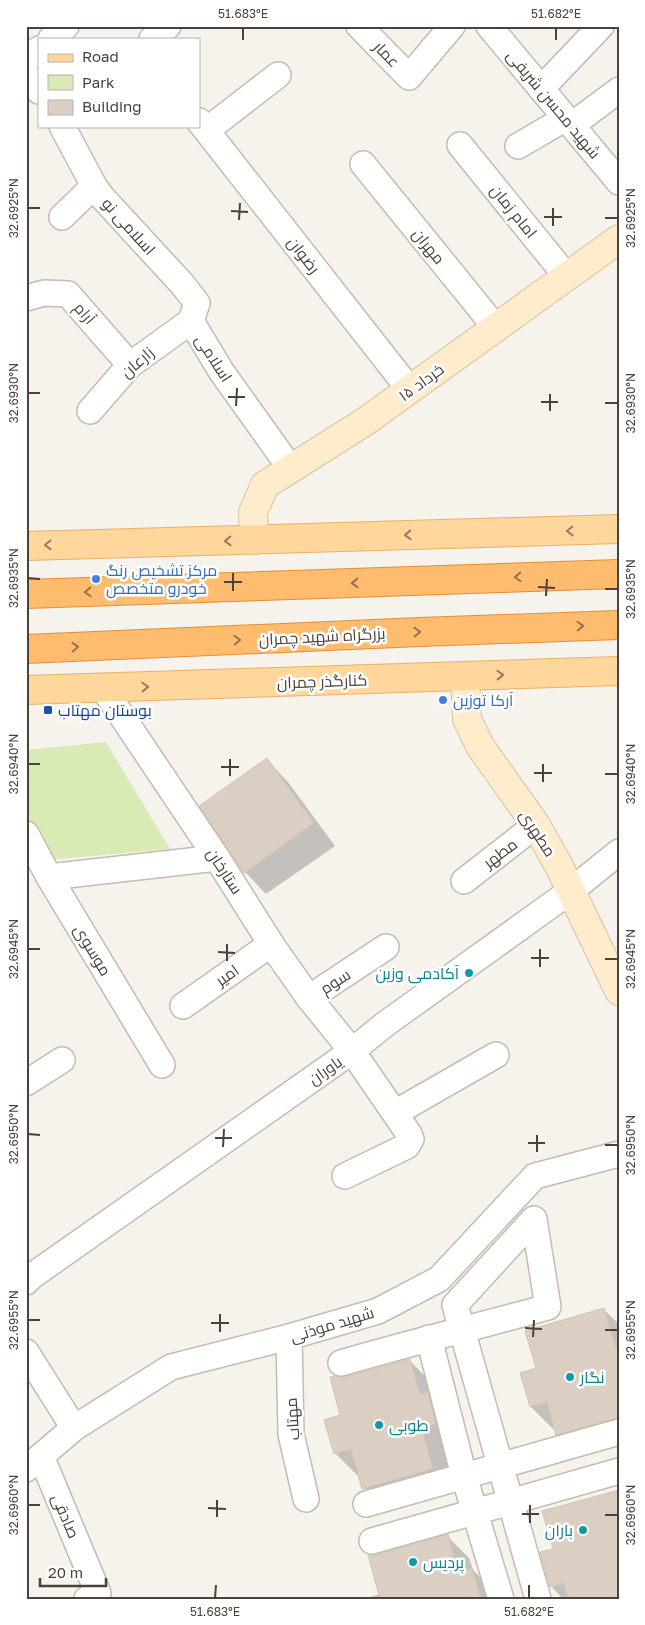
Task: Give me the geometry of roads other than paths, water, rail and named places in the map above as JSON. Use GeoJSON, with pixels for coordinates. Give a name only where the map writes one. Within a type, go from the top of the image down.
{"type":"FeatureCollection","features":[{"type":"Feature","properties":{"kind":"highway"},"geometry":{"type":"LineString","coordinates":[[26,594],[619,574]]}},
{"type":"Feature","properties":{"kind":"highway","name":"بزرگراه شهید چمران"},"geometry":{"type":"LineString","coordinates":[[26,649],[619,625]]}},
{"type":"Feature","properties":{"kind":"main road"},"geometry":{"type":"LineString","coordinates":[[26,546],[619,529]]}},
{"type":"Feature","properties":{"kind":"main road","name":"کنارگذر چمران"},"geometry":{"type":"LineString","coordinates":[[26,690],[619,672]]}},
{"type":"Feature","properties":{"kind":"street"},"geometry":{"type":"LineString","coordinates":[[52,38],[66,26]]}},
{"type":"Feature","properties":{"kind":"street"},"geometry":{"type":"LineString","coordinates":[[153,38],[168,26]]}},
{"type":"Feature","properties":{"kind":"street","name":"عمار"},"geometry":{"type":"LineString","coordinates":[[360,26],[409,77],[452,26]]}},
{"type":"Feature","properties":{"kind":"street","name":"شهید محسن شریفی"},"geometry":{"type":"LineString","coordinates":[[490,26],[619,182]]}},
{"type":"Feature","properties":{"kind":"street"},"geometry":{"type":"LineString","coordinates":[[541,89],[600,26]]}},
{"type":"Feature","properties":{"kind":"street"},"geometry":{"type":"LineString","coordinates":[[26,59],[38,49]]}},
{"type":"Feature","properties":{"kind":"street"},"geometry":{"type":"LineString","coordinates":[[26,74],[38,90]]}},
{"type":"Feature","properties":{"kind":"street"},"geometry":{"type":"LineString","coordinates":[[203,126],[278,75]]}},
{"type":"Feature","properties":{"kind":"street"},"geometry":{"type":"LineString","coordinates":[[518,146],[569,121],[619,90]]}},
{"type":"Feature","properties":{"kind":"street","name":"رضوان"},"geometry":{"type":"LineString","coordinates":[[203,126],[410,390]]}},
{"type":"Feature","properties":{"kind":"street","name":"اسلامی نو"},"geometry":{"type":"LineString","coordinates":[[63,128],[94,186],[197,303],[191,321]]}},
{"type":"Feature","properties":{"kind":"street","name":"امام زمان"},"geometry":{"type":"LineString","coordinates":[[460,145],[567,277]]}},
{"type":"Feature","properties":{"kind":"street","name":"مهران"},"geometry":{"type":"LineString","coordinates":[[363,164],[496,328]]}},
{"type":"Feature","properties":{"kind":"street"},"geometry":{"type":"LineString","coordinates":[[62,217],[94,186]]}},
{"type":"Feature","properties":{"kind":"street","name":"۱۵ خرداد"},"geometry":{"type":"LineString","coordinates":[[254,540],[252,512],[265,485],[366,421],[619,239]]}},
{"type":"Feature","properties":{"kind":"street","name":"آرام"},"geometry":{"type":"LineString","coordinates":[[26,298],[44,293],[68,294],[130,364]]}},
{"type":"Feature","properties":{"kind":"street","name":"زارعان"},"geometry":{"type":"LineString","coordinates":[[90,411],[130,364],[191,321]]}},
{"type":"Feature","properties":{"kind":"street","name":"اسلامی"},"geometry":{"type":"LineString","coordinates":[[191,321],[221,371],[291,469]]}},
{"type":"Feature","properties":{"kind":"street","name":"مطهری"},"geometry":{"type":"LineString","coordinates":[[465,676],[467,719],[480,746],[536,825],[572,890],[619,991]]}},
{"type":"Feature","properties":{"kind":"street","name":"ستارخان"},"geometry":{"type":"LineString","coordinates":[[103,688],[217,858],[271,944],[309,998],[352,1051],[411,1139],[407,1146],[345,1176]]}},
{"type":"Feature","properties":{"kind":"street","name":"مطهر"},"geometry":{"type":"LineString","coordinates":[[464,881],[536,825]]}},
{"type":"Feature","properties":{"kind":"street","name":"موسوی"},"geometry":{"type":"LineString","coordinates":[[26,834],[49,877],[162,1065]]}},
{"type":"Feature","properties":{"kind":"street","name":"یاوران"},"geometry":{"type":"LineString","coordinates":[[28,1275],[352,1051],[384,1025],[572,890],[619,852]]}},
{"type":"Feature","properties":{"kind":"street"},"geometry":{"type":"LineString","coordinates":[[49,877],[217,858]]}},
{"type":"Feature","properties":{"kind":"street","name":"امیر"},"geometry":{"type":"LineString","coordinates":[[183,1006],[271,944]]}},
{"type":"Feature","properties":{"kind":"street","name":"سوم"},"geometry":{"type":"LineString","coordinates":[[309,998],[386,947]]}},
{"type":"Feature","properties":{"kind":"street"},"geometry":{"type":"LineString","coordinates":[[395,1113],[496,1055]]}},
{"type":"Feature","properties":{"kind":"street"},"geometry":{"type":"LineString","coordinates":[[26,1083],[62,1060]]}},
{"type":"Feature","properties":{"kind":"street","name":"شهید موذنی"},"geometry":{"type":"LineString","coordinates":[[34,1463],[74,1428],[172,1367],[289,1337],[378,1311],[439,1279],[535,1176],[619,1154]]}},
{"type":"Feature","properties":{"kind":"street"},"geometry":{"type":"LineString","coordinates":[[341,1363],[429,1338],[462,1331],[548,1307],[534,1219],[455,1305],[462,1331],[500,1467],[538,1599]]}},
{"type":"Feature","properties":{"kind":"street","name":"مهتاب"},"geometry":{"type":"LineString","coordinates":[[289,1337],[291,1434],[306,1499]]}},
{"type":"Feature","properties":{"kind":"street"},"geometry":{"type":"LineString","coordinates":[[429,1338],[464,1476],[501,1599]]}},
{"type":"Feature","properties":{"kind":"street"},"geometry":{"type":"LineString","coordinates":[[26,1352],[74,1428]]}},
{"type":"Feature","properties":{"kind":"street"},"geometry":{"type":"LineString","coordinates":[[366,1504],[619,1432]]}},
{"type":"Feature","properties":{"kind":"street","name":"صادقی"},"geometry":{"type":"LineString","coordinates":[[34,1463],[98,1593],[87,1599]]}},
{"type":"Feature","properties":{"kind":"street"},"geometry":{"type":"LineString","coordinates":[[372,1541],[619,1471]]}},
{"type":"Feature","properties":{"kind":"place","name":"مرکز تشخیص رنگ خودرو متخصص"},"geometry":{"type":"Point","coordinates":[96,579]}},
{"type":"Feature","properties":{"kind":"place","name":"آرکا توزین"},"geometry":{"type":"Point","coordinates":[443,700]}},
{"type":"Feature","properties":{"kind":"place","name":"بوستان مهتاب"},"geometry":{"type":"Point","coordinates":[48,710]}},
{"type":"Feature","properties":{"kind":"place","name":"آکادمی وزین"},"geometry":{"type":"Point","coordinates":[469,973]}},
{"type":"Feature","properties":{"kind":"place","name":"نگار"},"geometry":{"type":"Point","coordinates":[570,1377]}},
{"type":"Feature","properties":{"kind":"place","name":"طوبی"},"geometry":{"type":"Point","coordinates":[379,1425]}},
{"type":"Feature","properties":{"kind":"place","name":"باران"},"geometry":{"type":"Point","coordinates":[583,1530]}},
{"type":"Feature","properties":{"kind":"place","name":"پردیس"},"geometry":{"type":"Point","coordinates":[413,1562]}}]}
